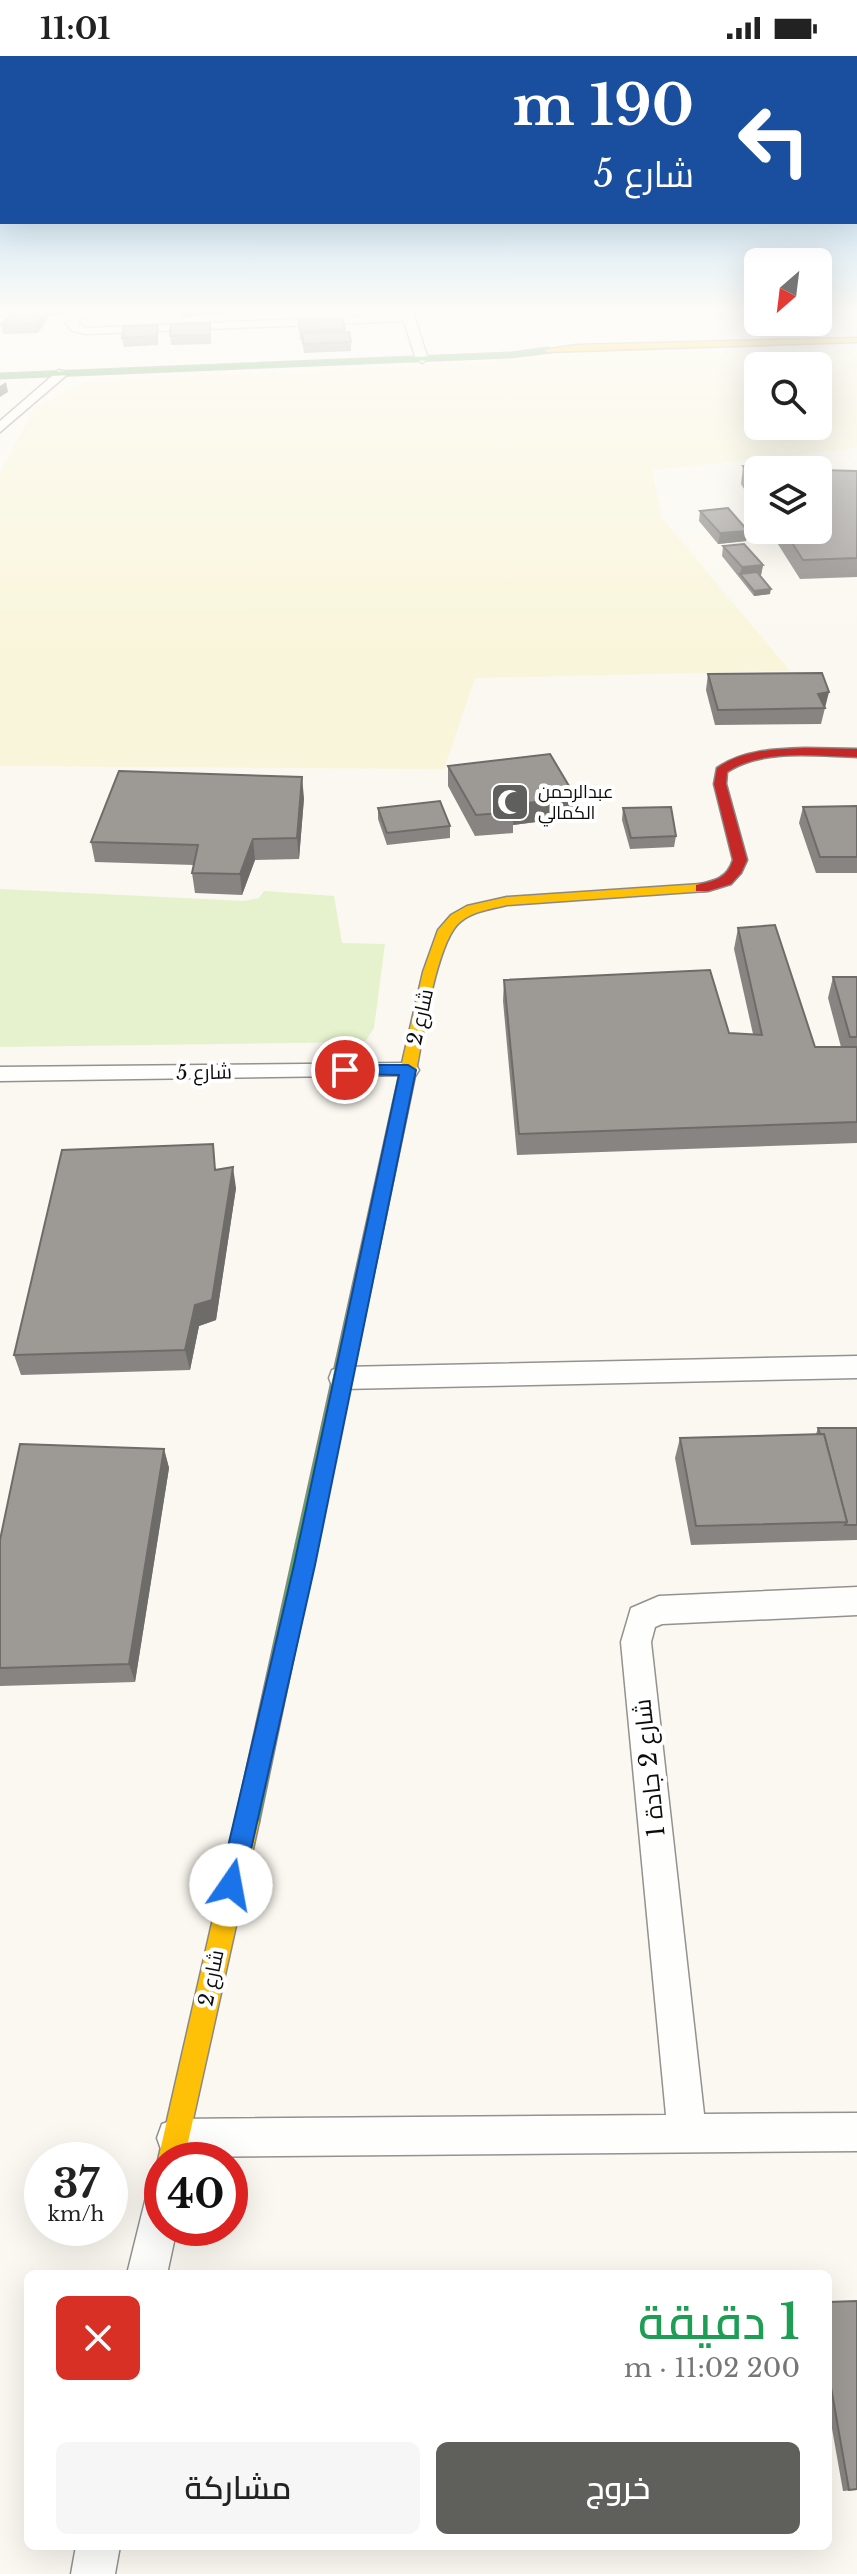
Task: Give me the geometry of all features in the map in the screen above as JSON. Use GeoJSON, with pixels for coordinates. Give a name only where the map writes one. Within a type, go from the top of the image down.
{"type":"FeatureCollection","features":[{"type":"Feature","properties":{"kind":"street","name":"شارع 2"},"geometry":{"type":"LineString","coordinates":[[176,2142],[304,1565],[408,1070],[430,972],[445,930],[456,918],[472,909],[507,901],[718,887],[737,872],[740,860],[720,784],[724,767],[753,755],[857,753]]}},
{"type":"Feature","properties":{"kind":"street","name":"شارع 5"},"geometry":{"type":"LineString","coordinates":[[0,1074],[408,1070]]}},
{"type":"Feature","properties":{"kind":"street"},"geometry":{"type":"LineString","coordinates":[[342,1378],[857,1367]]}},
{"type":"Feature","properties":{"kind":"street","name":"شارع 2 جادة 1"},"geometry":{"type":"LineString","coordinates":[[687,2135],[636,1642],[638,1627],[642,1618],[659,1610],[857,1601]]}},
{"type":"Feature","properties":{"kind":"street"},"geometry":{"type":"LineString","coordinates":[[248,2147],[857,2132]]}},
{"type":"Feature","properties":{"kind":"street"},"geometry":{"type":"LineString","coordinates":[[148,2270],[153,2246]]}},
{"type":"Feature","properties":{"kind":"street"},"geometry":{"type":"LineString","coordinates":[[93,2574],[97,2550]]}},
{"type":"Feature","properties":{"kind":"shaded area"},"geometry":{"type":"Polygon","coordinates":[[[24,428],[744,428],[744,440],[832,440],[832,428],[857,428],[857,448],[782,456],[744,456],[744,460],[652,470],[662,518],[790,671],[475,678],[444,769],[0,766],[0,474],[24,428]]]}},
{"type":"Feature","properties":{"kind":"green space"},"geometry":{"type":"Polygon","coordinates":[[[0,889],[244,901],[259,898],[264,891],[334,896],[342,943],[385,944],[374,1028],[365,1042],[0,1047],[0,889]]]}},
{"type":"Feature","properties":{"kind":"building"},"geometry":{"type":"Polygon","coordinates":[[[832,470],[857,471],[857,558],[803,560],[793,544],[832,544],[832,470]]]}},
{"type":"Feature","properties":{"kind":"building"},"geometry":{"type":"Polygon","coordinates":[[[728,508],[744,526],[744,531],[720,533],[700,511],[728,508]]]}},
{"type":"Feature","properties":{"kind":"building"},"geometry":{"type":"Polygon","coordinates":[[[744,544],[763,565],[742,567],[723,546],[744,544]]]}},
{"type":"Feature","properties":{"kind":"building"},"geometry":{"type":"Polygon","coordinates":[[[757,572],[771,589],[754,591],[740,574],[757,572]]]}},
{"type":"Feature","properties":{"kind":"building"},"geometry":{"type":"Polygon","coordinates":[[[822,673],[829,692],[818,694],[825,708],[718,710],[708,674],[822,673]]]}},
{"type":"Feature","properties":{"kind":"building"},"geometry":{"type":"Polygon","coordinates":[[[550,754],[575,796],[514,805],[514,812],[476,815],[448,766],[550,754]]]}},
{"type":"Feature","properties":{"kind":"building"},"geometry":{"type":"Polygon","coordinates":[[[119,771],[302,777],[297,838],[253,839],[240,874],[192,873],[198,845],[91,842],[119,771]]]}},
{"type":"Feature","properties":{"kind":"building"},"geometry":{"type":"Polygon","coordinates":[[[440,801],[450,826],[387,833],[378,808],[440,801]]]}},
{"type":"Feature","properties":{"kind":"building"},"geometry":{"type":"Polygon","coordinates":[[[857,806],[857,857],[820,857],[803,807],[857,806]]]}},
{"type":"Feature","properties":{"kind":"building"},"geometry":{"type":"Polygon","coordinates":[[[671,807],[676,836],[631,838],[623,808],[671,807]]]}},
{"type":"Feature","properties":{"kind":"building"},"geometry":{"type":"Polygon","coordinates":[[[775,925],[815,1047],[857,1047],[857,1122],[519,1134],[504,980],[710,970],[729,1033],[762,1035],[738,928],[775,925]]]}},
{"type":"Feature","properties":{"kind":"building"},"geometry":{"type":"Polygon","coordinates":[[[833,977],[857,977],[857,1037],[850,1037],[833,977]]]}},
{"type":"Feature","properties":{"kind":"building"},"geometry":{"type":"Polygon","coordinates":[[[213,1144],[215,1170],[233,1167],[212,1300],[195,1305],[185,1350],[14,1355],[62,1150],[213,1144]]]}},
{"type":"Feature","properties":{"kind":"building"},"geometry":{"type":"Polygon","coordinates":[[[818,1428],[857,1428],[857,1525],[845,1525],[847,1522],[824,1434],[820,1434],[818,1428]]]}},
{"type":"Feature","properties":{"kind":"building"},"geometry":{"type":"Polygon","coordinates":[[[824,1434],[847,1522],[696,1526],[680,1438],[824,1434]]]}},
{"type":"Feature","properties":{"kind":"building"},"geometry":{"type":"Polygon","coordinates":[[[20,1444],[164,1449],[129,1664],[0,1668],[0,1540],[20,1444]]]}},
{"type":"Feature","properties":{"kind":"building"},"geometry":{"type":"Polygon","coordinates":[[[857,2301],[857,2489],[849,2490],[832,2393],[832,2302],[857,2301]]]}},
{"type":"Feature","properties":{"kind":"traffic: fast"},"geometry":{"type":"LineString","coordinates":[[247,1822],[407,1076]]}},
{"type":"Feature","properties":{"kind":"traffic: slow"},"geometry":{"type":"LineString","coordinates":[[407,1076],[430,972],[445,930],[456,918],[472,909],[507,901],[701,888]]}},
{"type":"Feature","properties":{"kind":"traffic: slow"},"geometry":{"type":"LineString","coordinates":[[175,2142],[247,1822]]}},
{"type":"Feature","properties":{"kind":"traffic: jam"},"geometry":{"type":"LineString","coordinates":[[701,888],[726,881],[740,860],[720,784],[721,771],[733,763],[766,754],[857,753]]}},
{"type":"Feature","properties":{"kind":"place","name":"عبدالرحمن الكمالي"},"geometry":{"type":"Point","coordinates":[510,802]}},
{"type":"Feature","properties":{"kind":"route"},"geometry":{"type":"LineString","coordinates":[[231,1885],[304,1565],[408,1070],[345,1070]]}}]}
